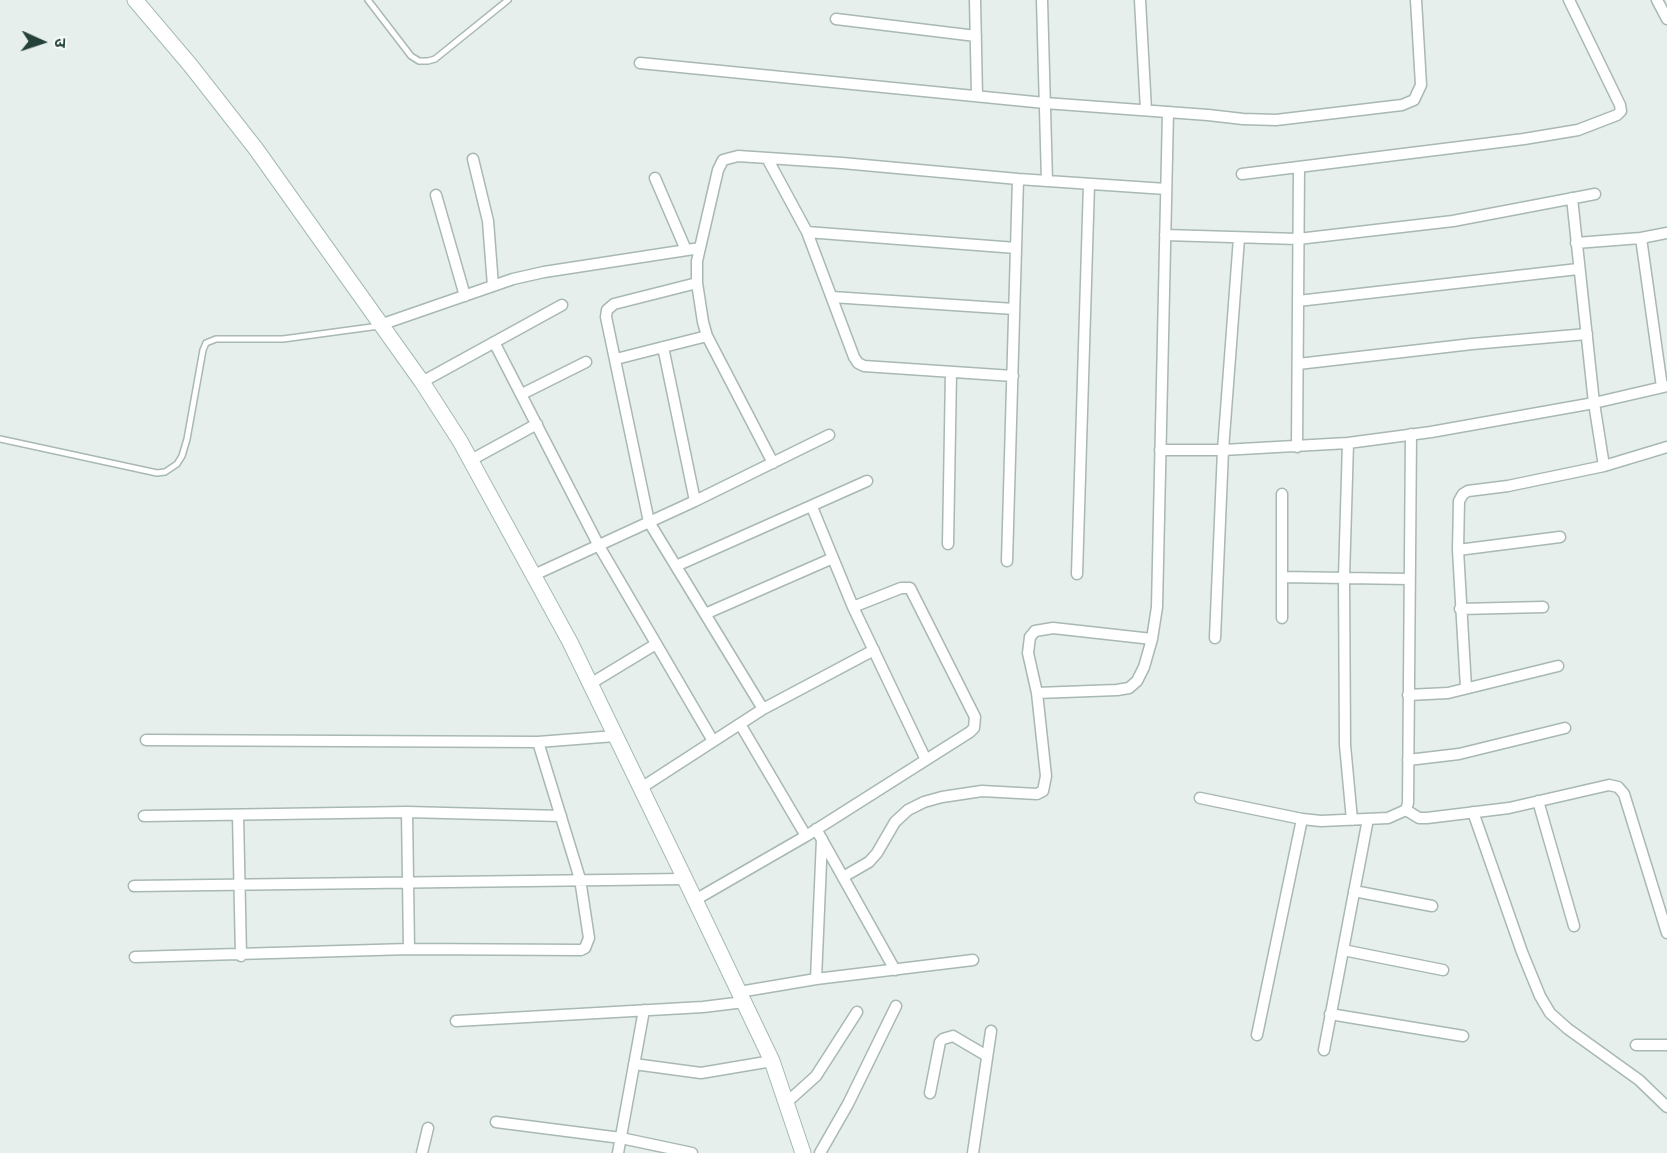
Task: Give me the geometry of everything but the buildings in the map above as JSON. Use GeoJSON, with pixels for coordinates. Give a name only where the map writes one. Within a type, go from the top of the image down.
{"type":"FeatureCollection","features":[{"type":"Feature","properties":{"kind":"main road"},"geometry":{"type":"LineString","coordinates":[[135,0],[191,66],[256,149],[422,382],[471,460],[590,684],[742,997],[772,1061],[803,1153]]}},
{"type":"Feature","properties":{"kind":"street"},"geometry":{"type":"LineString","coordinates":[[975,0],[977,96]]}},
{"type":"Feature","properties":{"kind":"street"},"geometry":{"type":"LineString","coordinates":[[1042,0],[1047,181]]}},
{"type":"Feature","properties":{"kind":"street"},"geometry":{"type":"LineString","coordinates":[[1140,0],[1146,110]]}},
{"type":"Feature","properties":{"kind":"street"},"geometry":{"type":"LineString","coordinates":[[640,63],[1045,103],[1276,120],[1402,105],[1414,100],[1421,85],[1416,0]]}},
{"type":"Feature","properties":{"kind":"street"},"geometry":{"type":"LineString","coordinates":[[1242,174],[1524,139],[1578,130],[1617,115],[1621,111],[1620,105],[1569,0]]}},
{"type":"Feature","properties":{"kind":"street"},"geometry":{"type":"LineString","coordinates":[[1656,0],[1667,19]]}},
{"type":"Feature","properties":{"kind":"street"},"geometry":{"type":"LineString","coordinates":[[836,20],[976,36]]}},
{"type":"Feature","properties":{"kind":"street"},"geometry":{"type":"LineString","coordinates":[[1037,693],[1129,688],[1137,681],[1144,667],[1152,639],[1157,608],[1168,112]]}},
{"type":"Feature","properties":{"kind":"street"},"geometry":{"type":"LineString","coordinates":[[773,463],[707,336],[697,284],[697,261],[718,170],[723,160],[730,157],[767,158],[1166,189]]}},
{"type":"Feature","properties":{"kind":"street"},"geometry":{"type":"LineString","coordinates":[[767,158],[807,232],[858,363],[864,366],[1012,376]]}},
{"type":"Feature","properties":{"kind":"street"},"geometry":{"type":"LineString","coordinates":[[474,159],[488,221],[493,286]]}},
{"type":"Feature","properties":{"kind":"street"},"geometry":{"type":"LineString","coordinates":[[1297,447],[1299,167]]}},
{"type":"Feature","properties":{"kind":"street"},"geometry":{"type":"LineString","coordinates":[[655,178],[686,250]]}},
{"type":"Feature","properties":{"kind":"street"},"geometry":{"type":"LineString","coordinates":[[1007,561],[1018,179]]}},
{"type":"Feature","properties":{"kind":"street"},"geometry":{"type":"LineString","coordinates":[[1077,574],[1089,184]]}},
{"type":"Feature","properties":{"kind":"street"},"geometry":{"type":"LineString","coordinates":[[1165,234],[1298,239],[1453,221],[1595,194]]}},
{"type":"Feature","properties":{"kind":"street"},"geometry":{"type":"LineString","coordinates":[[436,195],[465,296]]}},
{"type":"Feature","properties":{"kind":"street"},"geometry":{"type":"LineString","coordinates":[[1572,198],[1578,269],[1604,466]]}},
{"type":"Feature","properties":{"kind":"street"},"geometry":{"type":"LineString","coordinates":[[807,232],[1016,248]]}},
{"type":"Feature","properties":{"kind":"street"},"geometry":{"type":"LineString","coordinates":[[1576,243],[1641,238],[1667,233]]}},
{"type":"Feature","properties":{"kind":"street"},"geometry":{"type":"LineString","coordinates":[[1215,638],[1223,450],[1239,238]]}},
{"type":"Feature","properties":{"kind":"street"},"geometry":{"type":"LineString","coordinates":[[1160,450],[1297,447],[1348,442],[1411,434],[1594,403],[1665,386],[1641,238]]}},
{"type":"Feature","properties":{"kind":"street"},"geometry":{"type":"LineString","coordinates":[[380,325],[493,286],[544,272],[700,248]]}},
{"type":"Feature","properties":{"kind":"street"},"geometry":{"type":"LineString","coordinates":[[1298,301],[1578,269]]}},
{"type":"Feature","properties":{"kind":"street"},"geometry":{"type":"LineString","coordinates":[[697,284],[609,307],[606,317],[649,522],[763,709]]}},
{"type":"Feature","properties":{"kind":"street"},"geometry":{"type":"LineString","coordinates":[[832,297],[1014,309]]}},
{"type":"Feature","properties":{"kind":"street"},"geometry":{"type":"LineString","coordinates":[[422,382],[562,305]]}},
{"type":"Feature","properties":{"kind":"street"},"geometry":{"type":"LineString","coordinates":[[1298,364],[1472,344],[1587,334]]}},
{"type":"Feature","properties":{"kind":"street"},"geometry":{"type":"LineString","coordinates":[[616,359],[707,336]]}},
{"type":"Feature","properties":{"kind":"street"},"geometry":{"type":"LineString","coordinates":[[494,342],[599,546],[713,741]]}},
{"type":"Feature","properties":{"kind":"street"},"geometry":{"type":"LineString","coordinates":[[663,347],[695,501]]}},
{"type":"Feature","properties":{"kind":"street"},"geometry":{"type":"LineString","coordinates":[[522,394],[586,362]]}},
{"type":"Feature","properties":{"kind":"street"},"geometry":{"type":"LineString","coordinates":[[948,544],[951,372]]}},
{"type":"Feature","properties":{"kind":"street"},"geometry":{"type":"LineString","coordinates":[[471,460],[537,424]]}},
{"type":"Feature","properties":{"kind":"street"},"geometry":{"type":"LineString","coordinates":[[1401,813],[1408,803],[1411,434]]}},
{"type":"Feature","properties":{"kind":"street"},"geometry":{"type":"LineString","coordinates":[[534,576],[829,435]]}},
{"type":"Feature","properties":{"kind":"street"},"geometry":{"type":"LineString","coordinates":[[1348,442],[1344,577],[1345,745],[1352,820]]}},
{"type":"Feature","properties":{"kind":"street"},"geometry":{"type":"LineString","coordinates":[[1466,688],[1458,550],[1459,501],[1468,491],[1508,486],[1604,466],[1667,447]]}},
{"type":"Feature","properties":{"kind":"street"},"geometry":{"type":"LineString","coordinates":[[676,567],[867,481]]}},
{"type":"Feature","properties":{"kind":"street"},"geometry":{"type":"LineString","coordinates":[[1282,494],[1282,618]]}},
{"type":"Feature","properties":{"kind":"street"},"geometry":{"type":"LineString","coordinates":[[812,507],[854,607],[926,760]]}},
{"type":"Feature","properties":{"kind":"street"},"geometry":{"type":"LineString","coordinates":[[1458,550],[1560,537]]}},
{"type":"Feature","properties":{"kind":"street"},"geometry":{"type":"LineString","coordinates":[[705,614],[832,558]]}},
{"type":"Feature","properties":{"kind":"street"},"geometry":{"type":"LineString","coordinates":[[1282,577],[1409,579]]}},
{"type":"Feature","properties":{"kind":"street"},"geometry":{"type":"LineString","coordinates":[[695,900],[806,836],[819,834],[970,732],[976,722],[910,588],[901,588],[854,607]]}},
{"type":"Feature","properties":{"kind":"street"},"geometry":{"type":"LineString","coordinates":[[1461,609],[1543,607]]}},
{"type":"Feature","properties":{"kind":"street"},"geometry":{"type":"LineString","coordinates":[[843,878],[869,862],[877,853],[895,822],[908,810],[942,797],[982,791],[1037,794],[1043,791],[1045,785],[1037,693],[1028,653],[1030,637],[1035,631],[1053,628],[1152,639]]}},
{"type":"Feature","properties":{"kind":"street"},"geometry":{"type":"LineString","coordinates":[[590,684],[656,644]]}},
{"type":"Feature","properties":{"kind":"street"},"geometry":{"type":"LineString","coordinates":[[641,788],[763,709],[874,650]]}},
{"type":"Feature","properties":{"kind":"street"},"geometry":{"type":"LineString","coordinates":[[1408,695],[1433,695],[1558,666]]}},
{"type":"Feature","properties":{"kind":"street"},"geometry":{"type":"LineString","coordinates":[[740,724],[806,836]]}},
{"type":"Feature","properties":{"kind":"street"},"geometry":{"type":"LineString","coordinates":[[1408,760],[1470,752],[1565,728]]}},
{"type":"Feature","properties":{"kind":"street"},"geometry":{"type":"LineString","coordinates":[[146,741],[538,742],[615,736]]}},
{"type":"Feature","properties":{"kind":"street"},"geometry":{"type":"LineString","coordinates":[[135,957],[241,956],[409,949],[581,950],[585,948],[589,938],[580,879],[538,742]]}},
{"type":"Feature","properties":{"kind":"street"},"geometry":{"type":"LineString","coordinates":[[1200,798],[1321,821],[1368,819],[1401,813],[1427,818],[1509,808],[1609,785],[1618,787],[1624,794],[1667,933]]}},
{"type":"Feature","properties":{"kind":"street"},"geometry":{"type":"LineString","coordinates":[[1538,801],[1574,926]]}},
{"type":"Feature","properties":{"kind":"street"},"geometry":{"type":"LineString","coordinates":[[144,816],[407,812],[561,816]]}},
{"type":"Feature","properties":{"kind":"street"},"geometry":{"type":"LineString","coordinates":[[407,812],[409,949]]}},
{"type":"Feature","properties":{"kind":"street"},"geometry":{"type":"LineString","coordinates":[[1473,812],[1521,952],[1550,1013],[1568,1029],[1639,1080],[1667,1107]]}},
{"type":"Feature","properties":{"kind":"street"},"geometry":{"type":"LineString","coordinates":[[238,815],[241,956]]}},
{"type":"Feature","properties":{"kind":"street"},"geometry":{"type":"LineString","coordinates":[[1257,1035],[1302,819]]}},
{"type":"Feature","properties":{"kind":"street"},"geometry":{"type":"LineString","coordinates":[[1324,1050],[1368,819]]}},
{"type":"Feature","properties":{"kind":"street"},"geometry":{"type":"LineString","coordinates":[[819,834],[895,970]]}},
{"type":"Feature","properties":{"kind":"street"},"geometry":{"type":"LineString","coordinates":[[816,979],[819,834]]}},
{"type":"Feature","properties":{"kind":"street"},"geometry":{"type":"LineString","coordinates":[[134,886],[685,879]]}},
{"type":"Feature","properties":{"kind":"street"},"geometry":{"type":"LineString","coordinates":[[1354,891],[1432,906]]}},
{"type":"Feature","properties":{"kind":"street"},"geometry":{"type":"LineString","coordinates":[[1343,950],[1443,970]]}},
{"type":"Feature","properties":{"kind":"street"},"geometry":{"type":"LineString","coordinates":[[456,1021],[704,1007],[816,979],[973,960]]}},
{"type":"Feature","properties":{"kind":"street"},"geometry":{"type":"LineString","coordinates":[[820,1153],[848,1104],[896,1006]]}},
{"type":"Feature","properties":{"kind":"street"},"geometry":{"type":"LineString","coordinates":[[618,1153],[644,1010]]}},
{"type":"Feature","properties":{"kind":"street"},"geometry":{"type":"LineString","coordinates":[[786,1103],[816,1076],[857,1011]]}},
{"type":"Feature","properties":{"kind":"street"},"geometry":{"type":"LineString","coordinates":[[1330,1014],[1463,1036]]}},
{"type":"Feature","properties":{"kind":"street"},"geometry":{"type":"LineString","coordinates":[[973,1153],[991,1031]]}},
{"type":"Feature","properties":{"kind":"street"},"geometry":{"type":"LineString","coordinates":[[930,1093],[940,1042],[943,1039],[953,1036],[987,1056]]}},
{"type":"Feature","properties":{"kind":"street"},"geometry":{"type":"LineString","coordinates":[[1636,1045],[1667,1045]]}},
{"type":"Feature","properties":{"kind":"street"},"geometry":{"type":"LineString","coordinates":[[634,1064],[701,1073],[772,1061]]}},
{"type":"Feature","properties":{"kind":"street"},"geometry":{"type":"LineString","coordinates":[[496,1122],[621,1138],[692,1153]]}},
{"type":"Feature","properties":{"kind":"street"},"geometry":{"type":"LineString","coordinates":[[422,1153],[428,1128]]}},
{"type":"Feature","properties":{"kind":"lane"},"geometry":{"type":"LineString","coordinates":[[368,0],[411,56],[419,61],[435,59],[508,0]]}},
{"type":"Feature","properties":{"kind":"lane"},"geometry":{"type":"LineString","coordinates":[[0,439],[157,473],[165,472],[171,469],[182,456],[203,350],[207,343],[216,339],[283,339],[380,325]]}}]}
